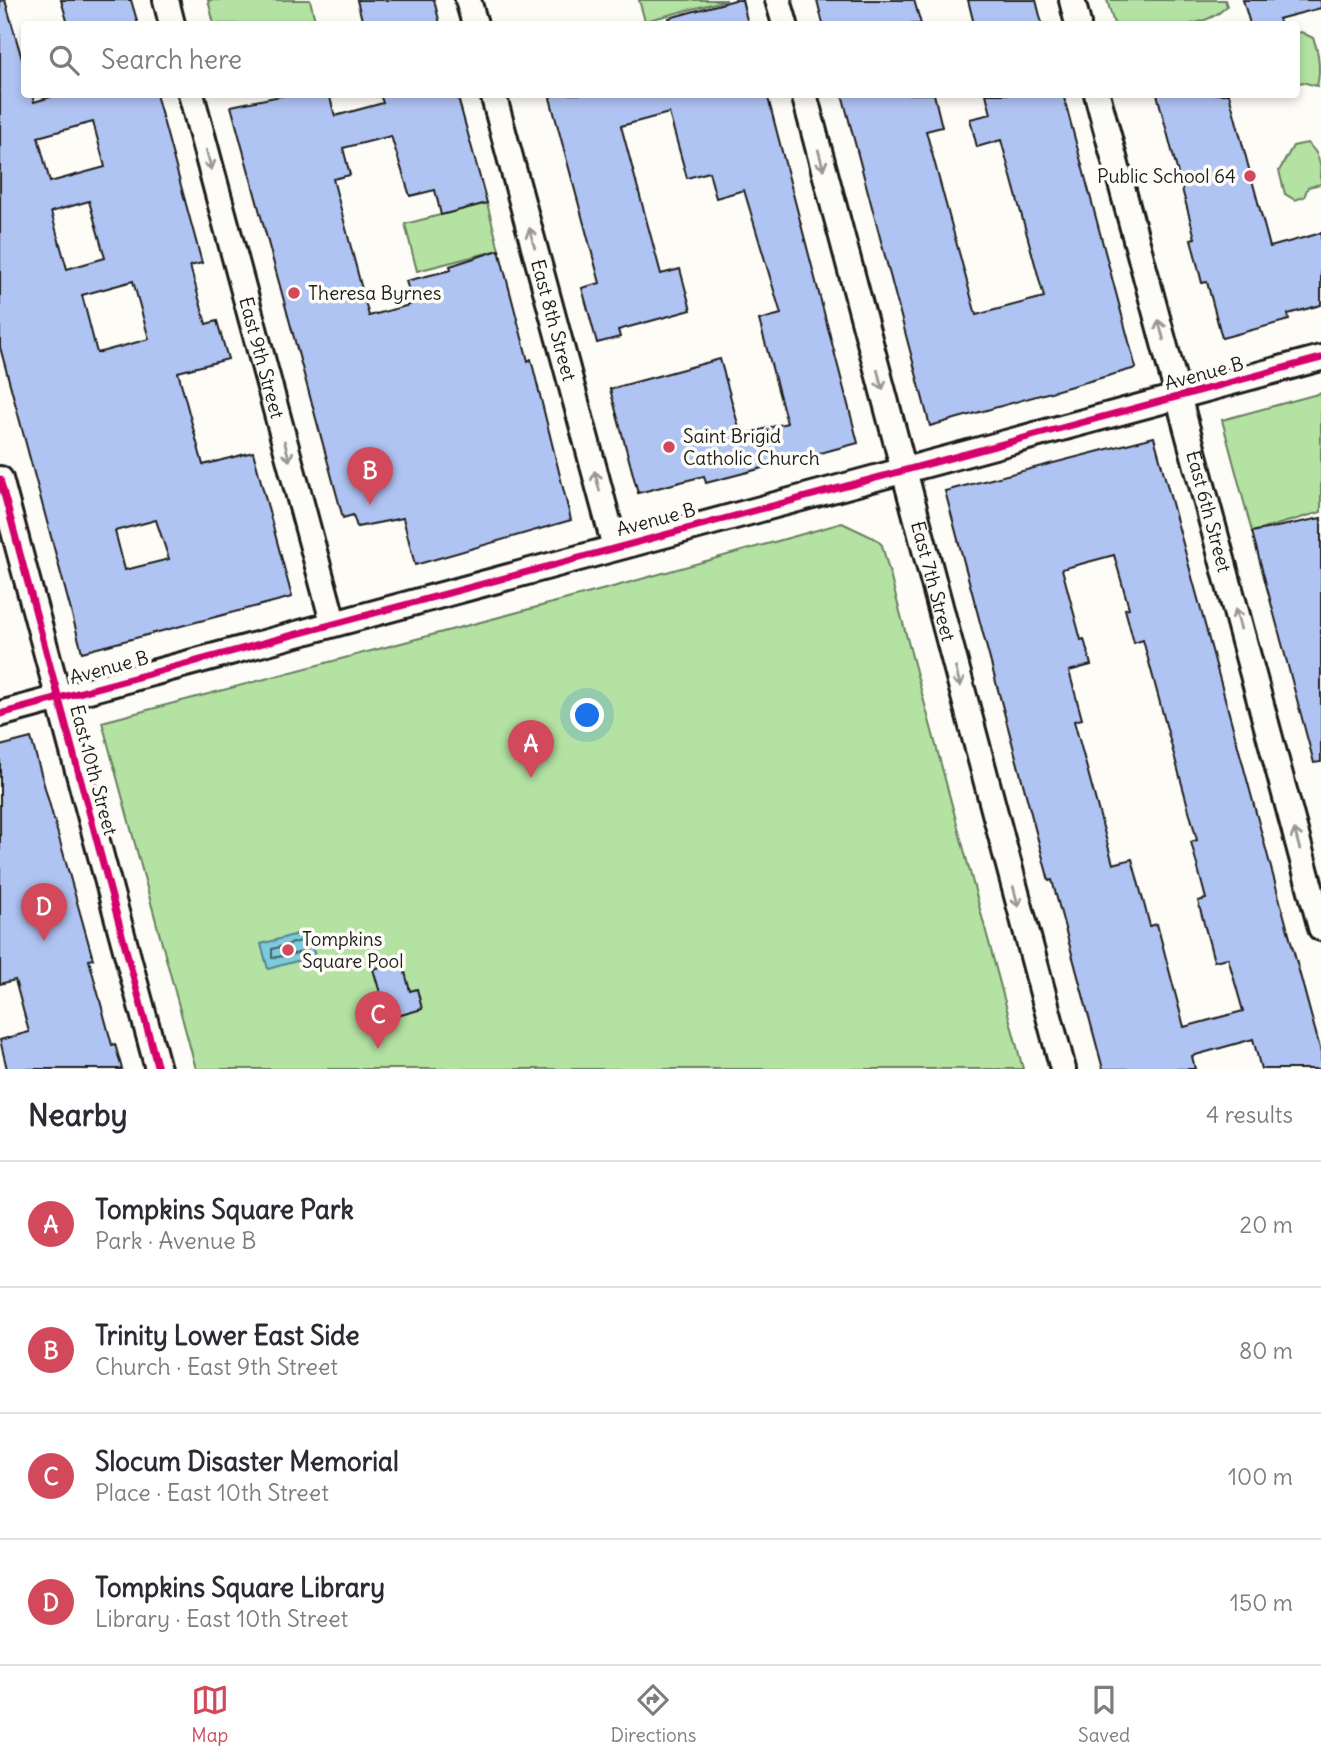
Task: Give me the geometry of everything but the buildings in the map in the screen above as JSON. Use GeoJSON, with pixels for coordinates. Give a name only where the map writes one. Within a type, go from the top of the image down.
{"type":"FeatureCollection","features":[{"type":"Feature","properties":{"kind":"street"},"geometry":{"type":"LineString","coordinates":[[166,0],[171,21]]}},
{"type":"Feature","properties":{"kind":"street"},"geometry":{"type":"LineString","coordinates":[[468,0],[474,21]]}},
{"type":"Feature","properties":{"kind":"street"},"geometry":{"type":"LineString","coordinates":[[778,0],[784,21]]}},
{"type":"Feature","properties":{"kind":"street"},"geometry":{"type":"LineString","coordinates":[[1072,0],[1077,21]]}},
{"type":"Feature","properties":{"kind":"street","name":"East 9th Street"},"geometry":{"type":"LineString","coordinates":[[192,98],[333,622]]}},
{"type":"Feature","properties":{"kind":"street","name":"East 8th Street"},"geometry":{"type":"LineString","coordinates":[[495,98],[615,547]]}},
{"type":"Feature","properties":{"kind":"street","name":"East 7th Street"},"geometry":{"type":"LineString","coordinates":[[805,98],[1063,1069]]}},
{"type":"Feature","properties":{"kind":"street","name":"East 6th Street"},"geometry":{"type":"LineString","coordinates":[[1098,98],[1321,928]]}},
{"type":"Feature","properties":{"kind":"street","name":"Avenue B"},"geometry":{"type":"LineString","coordinates":[[0,713],[1321,358]]}},
{"type":"Feature","properties":{"kind":"street","name":"East 10th Street"},"geometry":{"type":"LineString","coordinates":[[0,480],[158,1069]]}},
{"type":"Feature","properties":{"kind":"green space"},"geometry":{"type":"Polygon","coordinates":[[[208,0],[310,0],[315,21],[213,21],[208,0]]]}},
{"type":"Feature","properties":{"kind":"green space"},"geometry":{"type":"Polygon","coordinates":[[[639,0],[727,0],[645,21],[639,0]]]}},
{"type":"Feature","properties":{"kind":"green space"},"geometry":{"type":"Polygon","coordinates":[[[1107,0],[1225,0],[1227,6],[1203,21],[1113,21],[1107,0]]]}},
{"type":"Feature","properties":{"kind":"green space"},"geometry":{"type":"Polygon","coordinates":[[[1300,32],[1313,38],[1315,43],[1319,68],[1317,86],[1300,83],[1300,32]]]}},
{"type":"Feature","properties":{"kind":"green space"},"geometry":{"type":"Polygon","coordinates":[[[1307,143],[1319,161],[1321,184],[1308,187],[1304,197],[1295,200],[1285,194],[1279,171],[1293,146],[1307,143]]]}},
{"type":"Feature","properties":{"kind":"green space"},"geometry":{"type":"Polygon","coordinates":[[[487,203],[499,250],[417,271],[405,224],[487,203]]]}},
{"type":"Feature","properties":{"kind":"green space"},"geometry":{"type":"Polygon","coordinates":[[[1321,393],[1321,512],[1252,532],[1222,420],[1321,393]]]}},
{"type":"Feature","properties":{"kind":"green space"},"geometry":{"type":"Polygon","coordinates":[[[842,523],[876,539],[882,545],[1023,1069],[196,1069],[102,722],[613,587],[842,523]]]}},
{"type":"Feature","properties":{"kind":"water","name":"Tompkins Square Pool"},"geometry":{"type":"Polygon","coordinates":[[[308,931],[315,956],[268,969],[261,944],[308,931]]]}},
{"type":"Feature","properties":{"kind":"cycle path"},"geometry":{"type":"LineString","coordinates":[[0,714],[1321,358]]}},
{"type":"Feature","properties":{"kind":"cycle path"},"geometry":{"type":"LineString","coordinates":[[0,479],[158,1069]]}},
{"type":"Feature","properties":{"kind":"place","name":"Public School 64"},"geometry":{"type":"Point","coordinates":[1250,176]}},
{"type":"Feature","properties":{"kind":"place","name":"Theresa Byrnes"},"geometry":{"type":"Point","coordinates":[294,293]}},
{"type":"Feature","properties":{"kind":"place","name":"Saint Brigid Catholic Church"},"geometry":{"type":"Point","coordinates":[669,447]}},
{"type":"Feature","properties":{"kind":"place","name":"Trinity Lower East Side"},"geometry":{"type":"Point","coordinates":[370,505]}},
{"type":"Feature","properties":{"kind":"place","name":"Tompkins Square Park"},"geometry":{"type":"Point","coordinates":[531,778]}},
{"type":"Feature","properties":{"kind":"place","name":"Tompkins Square Library"},"geometry":{"type":"Point","coordinates":[44,941]}},
{"type":"Feature","properties":{"kind":"place","name":"Tompkins Square Pool"},"geometry":{"type":"Point","coordinates":[288,950]}},
{"type":"Feature","properties":{"kind":"place","name":"Slocum Disaster Memorial"},"geometry":{"type":"Point","coordinates":[378,1049]}}]}
